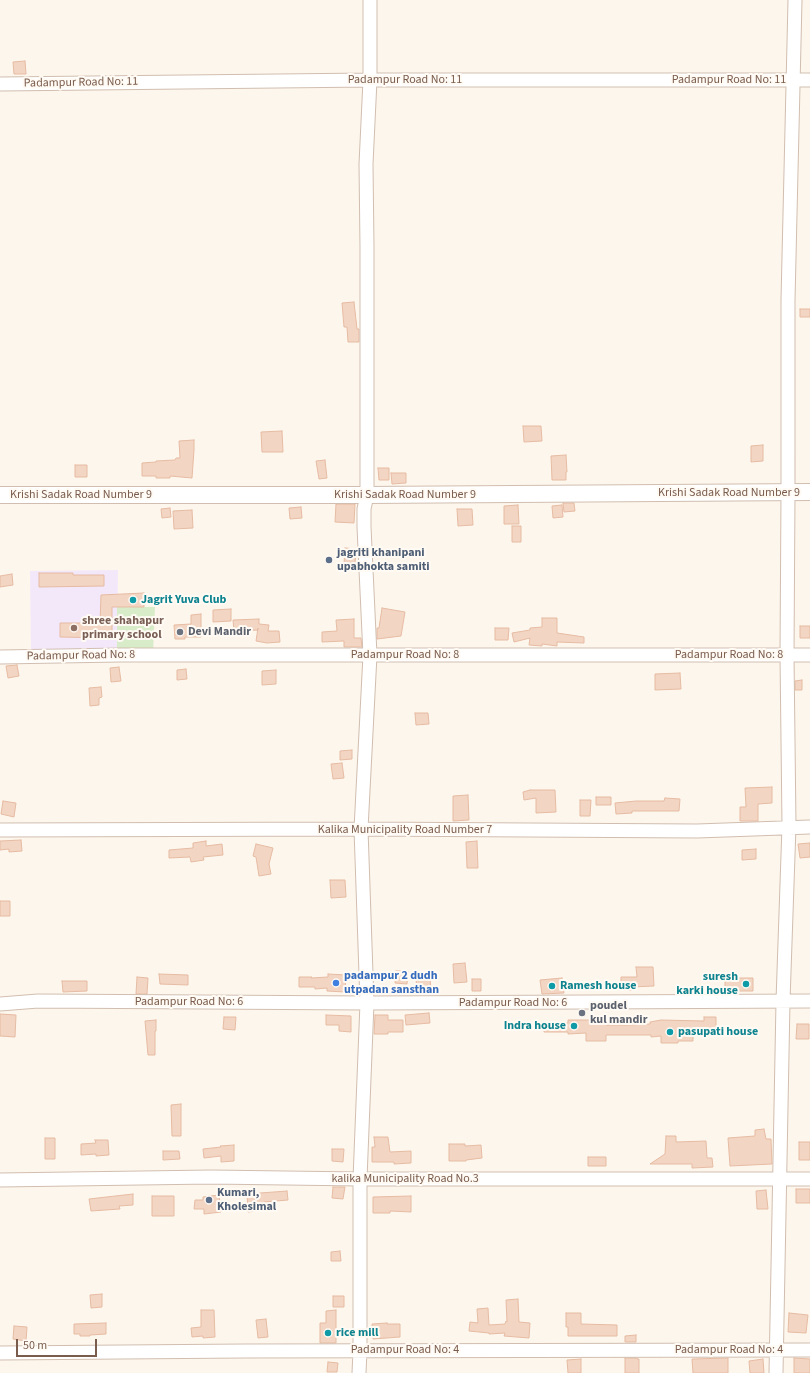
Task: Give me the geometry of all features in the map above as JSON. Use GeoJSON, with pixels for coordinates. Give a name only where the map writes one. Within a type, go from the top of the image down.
{"type":"FeatureCollection","features":[{"type":"Feature","properties":{"kind":"street"},"geometry":{"type":"LineString","coordinates":[[359,1373],[360,1179],[366,1003],[361,829],[370,654],[364,509],[367,495],[368,247],[366,164],[370,80],[370,0]]}},
{"type":"Feature","properties":{"kind":"street"},"geometry":{"type":"LineString","coordinates":[[776,1373],[783,1001],[789,826],[787,655],[788,300],[795,0]]}},
{"type":"Feature","properties":{"kind":"street","name":"Padampur Road No: 11"},"geometry":{"type":"LineString","coordinates":[[0,84],[370,80],[810,80]]}},
{"type":"Feature","properties":{"kind":"street","name":"Krishi Sadak Road Number 9"},"geometry":{"type":"LineString","coordinates":[[0,495],[367,495],[810,492]]}},
{"type":"Feature","properties":{"kind":"street","name":"Padampur Road No: 8"},"geometry":{"type":"LineString","coordinates":[[0,657],[370,654],[810,655]]}},
{"type":"Feature","properties":{"kind":"street","name":"Kalika Municipality Road Number 7"},"geometry":{"type":"LineString","coordinates":[[0,830],[361,829],[697,831],[789,826],[810,827]]}},
{"type":"Feature","properties":{"kind":"street","name":"Padampur Road No: 6"},"geometry":{"type":"LineString","coordinates":[[0,1004],[38,1001],[580,1003],[810,1001]]}},
{"type":"Feature","properties":{"kind":"street","name":"kalika Municipality Road No.3"},"geometry":{"type":"LineString","coordinates":[[0,1180],[211,1177],[360,1179],[810,1179]]}},
{"type":"Feature","properties":{"kind":"street","name":"Padampur Road No: 4"},"geometry":{"type":"LineString","coordinates":[[0,1354],[245,1350],[810,1350]]}},
{"type":"Feature","properties":{"kind":"shaded area","name":"shree shahapur primary school"},"geometry":{"type":"Polygon","coordinates":[[[118,570],[117,653],[31,655],[30,571],[118,570]]]}},
{"type":"Feature","properties":{"kind":"green space"},"geometry":{"type":"Polygon","coordinates":[[[117,607],[155,607],[153,654],[117,653],[117,607]]]}},
{"type":"Feature","properties":{"kind":"building"},"geometry":{"type":"Polygon","coordinates":[[[25,61],[26,74],[14,74],[13,62],[25,61]]]}},
{"type":"Feature","properties":{"kind":"building"},"geometry":{"type":"Polygon","coordinates":[[[354,302],[357,329],[359,329],[359,342],[348,342],[347,327],[344,327],[342,303],[354,302]]]}},
{"type":"Feature","properties":{"kind":"building"},"geometry":{"type":"Polygon","coordinates":[[[800,309],[810,309],[810,317],[800,317],[800,309]]]}},
{"type":"Feature","properties":{"kind":"building"},"geometry":{"type":"Polygon","coordinates":[[[523,426],[541,426],[542,441],[524,442],[523,426]]]}},
{"type":"Feature","properties":{"kind":"building"},"geometry":{"type":"Polygon","coordinates":[[[282,431],[283,452],[262,452],[261,432],[282,431]]]}},
{"type":"Feature","properties":{"kind":"building"},"geometry":{"type":"Polygon","coordinates":[[[194,440],[192,478],[170,476],[170,478],[156,478],[156,476],[142,476],[142,463],[175,460],[176,458],[180,458],[179,441],[194,440]]]}},
{"type":"Feature","properties":{"kind":"building"},"geometry":{"type":"Polygon","coordinates":[[[763,445],[763,461],[751,462],[751,446],[763,445]]]}},
{"type":"Feature","properties":{"kind":"building"},"geometry":{"type":"Polygon","coordinates":[[[566,455],[566,480],[552,480],[551,456],[566,455]]]}},
{"type":"Feature","properties":{"kind":"building"},"geometry":{"type":"Polygon","coordinates":[[[325,460],[327,478],[319,479],[316,461],[325,460]]]}},
{"type":"Feature","properties":{"kind":"building"},"geometry":{"type":"Polygon","coordinates":[[[75,465],[87,465],[87,477],[75,477],[75,465]]]}},
{"type":"Feature","properties":{"kind":"building"},"geometry":{"type":"Polygon","coordinates":[[[378,468],[389,468],[389,480],[379,480],[378,468]]]}},
{"type":"Feature","properties":{"kind":"building"},"geometry":{"type":"Polygon","coordinates":[[[391,473],[406,473],[406,483],[392,484],[391,473]]]}},
{"type":"Feature","properties":{"kind":"building"},"geometry":{"type":"Polygon","coordinates":[[[563,503],[574,503],[575,511],[564,512],[563,503]]]}},
{"type":"Feature","properties":{"kind":"building"},"geometry":{"type":"Polygon","coordinates":[[[336,504],[355,504],[354,523],[335,522],[336,504]]]}},
{"type":"Feature","properties":{"kind":"building"},"geometry":{"type":"Polygon","coordinates":[[[518,505],[519,524],[504,524],[504,506],[518,505]]]}},
{"type":"Feature","properties":{"kind":"building"},"geometry":{"type":"Polygon","coordinates":[[[562,505],[563,517],[553,518],[552,506],[562,505]]]}},
{"type":"Feature","properties":{"kind":"building"},"geometry":{"type":"Polygon","coordinates":[[[301,507],[302,518],[290,519],[289,508],[301,507]]]}},
{"type":"Feature","properties":{"kind":"building"},"geometry":{"type":"Polygon","coordinates":[[[170,508],[171,517],[162,518],[161,509],[170,508]]]}},
{"type":"Feature","properties":{"kind":"building"},"geometry":{"type":"Polygon","coordinates":[[[457,509],[472,509],[473,525],[458,526],[457,509]]]}},
{"type":"Feature","properties":{"kind":"building"},"geometry":{"type":"Polygon","coordinates":[[[192,510],[193,528],[174,529],[173,511],[192,510]]]}},
{"type":"Feature","properties":{"kind":"building"},"geometry":{"type":"Polygon","coordinates":[[[512,526],[521,526],[521,542],[512,542],[512,526]]]}},
{"type":"Feature","properties":{"kind":"building"},"geometry":{"type":"Polygon","coordinates":[[[345,548],[356,549],[355,564],[344,564],[345,548]]]}},
{"type":"Feature","properties":{"kind":"building"},"geometry":{"type":"Polygon","coordinates":[[[39,573],[104,575],[104,586],[39,587],[39,573]]]}},
{"type":"Feature","properties":{"kind":"building"},"geometry":{"type":"Polygon","coordinates":[[[12,574],[13,585],[0,587],[0,576],[12,574]]]}},
{"type":"Feature","properties":{"kind":"building"},"geometry":{"type":"Polygon","coordinates":[[[144,593],[144,607],[112,607],[112,638],[60,637],[60,623],[100,623],[101,595],[144,593]]]}},
{"type":"Feature","properties":{"kind":"building"},"geometry":{"type":"Polygon","coordinates":[[[382,608],[405,612],[401,636],[377,639],[377,628],[379,628],[382,608]]]}},
{"type":"Feature","properties":{"kind":"building"},"geometry":{"type":"Polygon","coordinates":[[[231,609],[231,621],[213,622],[213,610],[231,609]]]}},
{"type":"Feature","properties":{"kind":"building"},"geometry":{"type":"Polygon","coordinates":[[[201,614],[201,637],[185,637],[185,639],[175,639],[174,625],[191,624],[191,615],[201,614]]]}},
{"type":"Feature","properties":{"kind":"building"},"geometry":{"type":"Polygon","coordinates":[[[542,618],[557,618],[557,633],[584,637],[584,643],[557,642],[557,646],[542,644],[542,646],[529,645],[530,638],[514,642],[512,633],[530,630],[530,628],[542,627],[542,618]]]}},
{"type":"Feature","properties":{"kind":"building"},"geometry":{"type":"Polygon","coordinates":[[[259,619],[259,624],[269,625],[268,631],[279,631],[280,642],[267,643],[256,641],[258,630],[234,631],[233,620],[259,619]]]}},
{"type":"Feature","properties":{"kind":"building"},"geometry":{"type":"Polygon","coordinates":[[[354,619],[354,638],[361,638],[362,647],[344,647],[344,641],[322,642],[322,632],[337,631],[336,620],[354,619]]]}},
{"type":"Feature","properties":{"kind":"building"},"geometry":{"type":"Polygon","coordinates":[[[800,626],[810,626],[810,638],[800,638],[800,626]]]}},
{"type":"Feature","properties":{"kind":"building"},"geometry":{"type":"Polygon","coordinates":[[[495,628],[509,628],[508,640],[495,640],[495,628]]]}},
{"type":"Feature","properties":{"kind":"building"},"geometry":{"type":"Polygon","coordinates":[[[17,665],[19,676],[8,678],[6,666],[17,665]]]}},
{"type":"Feature","properties":{"kind":"building"},"geometry":{"type":"Polygon","coordinates":[[[119,667],[121,681],[111,682],[110,668],[119,667]]]}},
{"type":"Feature","properties":{"kind":"building"},"geometry":{"type":"Polygon","coordinates":[[[186,669],[187,679],[177,680],[177,670],[186,669]]]}},
{"type":"Feature","properties":{"kind":"building"},"geometry":{"type":"Polygon","coordinates":[[[276,670],[276,684],[262,685],[262,671],[276,670]]]}},
{"type":"Feature","properties":{"kind":"building"},"geometry":{"type":"Polygon","coordinates":[[[680,673],[681,689],[655,690],[655,674],[680,673]]]}},
{"type":"Feature","properties":{"kind":"building"},"geometry":{"type":"Polygon","coordinates":[[[802,680],[802,690],[795,690],[795,681],[802,680]]]}},
{"type":"Feature","properties":{"kind":"building"},"geometry":{"type":"Polygon","coordinates":[[[101,687],[102,697],[99,698],[99,705],[90,706],[89,688],[101,687]]]}},
{"type":"Feature","properties":{"kind":"building"},"geometry":{"type":"Polygon","coordinates":[[[415,713],[428,713],[429,724],[416,725],[415,713]]]}},
{"type":"Feature","properties":{"kind":"building"},"geometry":{"type":"Polygon","coordinates":[[[352,750],[352,759],[340,760],[340,751],[352,750]]]}},
{"type":"Feature","properties":{"kind":"building"},"geometry":{"type":"Polygon","coordinates":[[[342,763],[344,778],[333,779],[331,764],[342,763]]]}},
{"type":"Feature","properties":{"kind":"building"},"geometry":{"type":"Polygon","coordinates":[[[772,787],[772,803],[758,804],[758,821],[740,821],[740,807],[746,807],[745,788],[772,787]]]}},
{"type":"Feature","properties":{"kind":"building"},"geometry":{"type":"Polygon","coordinates":[[[530,790],[555,790],[556,812],[536,813],[536,798],[524,800],[523,792],[530,790]]]}},
{"type":"Feature","properties":{"kind":"building"},"geometry":{"type":"Polygon","coordinates":[[[468,795],[469,820],[453,821],[453,796],[468,795]]]}},
{"type":"Feature","properties":{"kind":"building"},"geometry":{"type":"Polygon","coordinates":[[[596,797],[611,797],[611,805],[596,805],[596,797]]]}},
{"type":"Feature","properties":{"kind":"building"},"geometry":{"type":"Polygon","coordinates":[[[665,798],[680,799],[679,811],[632,811],[632,813],[616,814],[615,803],[664,801],[665,798]]]}},
{"type":"Feature","properties":{"kind":"building"},"geometry":{"type":"Polygon","coordinates":[[[580,800],[591,800],[590,816],[580,816],[580,800]]]}},
{"type":"Feature","properties":{"kind":"building"},"geometry":{"type":"Polygon","coordinates":[[[3,801],[16,803],[14,817],[1,814],[3,801]]]}},
{"type":"Feature","properties":{"kind":"building"},"geometry":{"type":"Polygon","coordinates":[[[21,840],[22,851],[9,852],[9,849],[0,850],[0,841],[21,840]]]}},
{"type":"Feature","properties":{"kind":"building"},"geometry":{"type":"Polygon","coordinates":[[[206,841],[206,846],[222,844],[223,855],[203,857],[204,860],[191,862],[190,857],[169,858],[169,850],[193,848],[193,843],[206,841]]]}},
{"type":"Feature","properties":{"kind":"building"},"geometry":{"type":"Polygon","coordinates":[[[477,841],[478,868],[467,868],[466,842],[477,841]]]}},
{"type":"Feature","properties":{"kind":"building"},"geometry":{"type":"Polygon","coordinates":[[[810,843],[810,857],[800,858],[798,844],[810,843]]]}},
{"type":"Feature","properties":{"kind":"building"},"geometry":{"type":"Polygon","coordinates":[[[256,844],[273,848],[269,864],[271,874],[259,876],[256,857],[253,856],[256,844]]]}},
{"type":"Feature","properties":{"kind":"building"},"geometry":{"type":"Polygon","coordinates":[[[756,849],[756,859],[742,860],[742,850],[756,849]]]}},
{"type":"Feature","properties":{"kind":"building"},"geometry":{"type":"Polygon","coordinates":[[[330,880],[345,880],[346,897],[331,898],[330,880]]]}},
{"type":"Feature","properties":{"kind":"building"},"geometry":{"type":"Polygon","coordinates":[[[0,901],[10,901],[10,916],[0,916],[0,901]]]}},
{"type":"Feature","properties":{"kind":"building"},"geometry":{"type":"Polygon","coordinates":[[[465,963],[467,982],[454,983],[453,964],[465,963]]]}},
{"type":"Feature","properties":{"kind":"building"},"geometry":{"type":"Polygon","coordinates":[[[636,967],[653,967],[654,986],[632,987],[632,990],[621,990],[621,977],[637,977],[636,967]]]}},
{"type":"Feature","properties":{"kind":"building"},"geometry":{"type":"Polygon","coordinates":[[[396,971],[408,971],[407,984],[395,983],[396,971]]]}},
{"type":"Feature","properties":{"kind":"building"},"geometry":{"type":"Polygon","coordinates":[[[159,974],[188,975],[188,985],[160,984],[159,974]]]}},
{"type":"Feature","properties":{"kind":"building"},"geometry":{"type":"Polygon","coordinates":[[[328,974],[346,975],[345,992],[327,991],[327,988],[315,989],[315,987],[299,987],[299,977],[328,977],[328,974]]]}},
{"type":"Feature","properties":{"kind":"building"},"geometry":{"type":"Polygon","coordinates":[[[725,976],[736,976],[736,978],[753,978],[753,991],[725,989],[725,976]]]}},
{"type":"Feature","properties":{"kind":"building"},"geometry":{"type":"Polygon","coordinates":[[[137,977],[148,978],[147,994],[136,994],[137,977]]]}},
{"type":"Feature","properties":{"kind":"building","name":"Ramesh house"},"geometry":{"type":"Polygon","coordinates":[[[562,978],[564,993],[542,994],[540,980],[562,978]]]}},
{"type":"Feature","properties":{"kind":"building"},"geometry":{"type":"Polygon","coordinates":[[[416,979],[430,979],[431,989],[417,990],[416,979]]]}},
{"type":"Feature","properties":{"kind":"building"},"geometry":{"type":"Polygon","coordinates":[[[472,979],[481,979],[481,991],[472,991],[472,979]]]}},
{"type":"Feature","properties":{"kind":"building"},"geometry":{"type":"Polygon","coordinates":[[[62,981],[87,981],[87,991],[63,992],[62,981]]]}},
{"type":"Feature","properties":{"kind":"building"},"geometry":{"type":"Polygon","coordinates":[[[429,1013],[430,1023],[406,1025],[405,1015],[429,1013]]]}},
{"type":"Feature","properties":{"kind":"building"},"geometry":{"type":"Polygon","coordinates":[[[0,1014],[16,1015],[15,1037],[0,1036],[0,1014]]]}},
{"type":"Feature","properties":{"kind":"building"},"geometry":{"type":"Polygon","coordinates":[[[326,1015],[351,1016],[351,1032],[339,1031],[339,1025],[326,1025],[326,1015]]]}},
{"type":"Feature","properties":{"kind":"building"},"geometry":{"type":"Polygon","coordinates":[[[375,1015],[388,1015],[388,1020],[403,1020],[403,1032],[374,1034],[375,1015]]]}},
{"type":"Feature","properties":{"kind":"building"},"geometry":{"type":"Polygon","coordinates":[[[224,1017],[236,1017],[235,1030],[223,1029],[224,1017]]]}},
{"type":"Feature","properties":{"kind":"building"},"geometry":{"type":"Polygon","coordinates":[[[704,1017],[716,1017],[716,1034],[693,1034],[693,1041],[678,1041],[678,1043],[661,1043],[661,1036],[651,1037],[651,1035],[606,1035],[606,1041],[586,1041],[586,1033],[568,1034],[568,1032],[544,1032],[544,1023],[568,1023],[568,1020],[606,1020],[606,1025],[627,1025],[650,1024],[650,1022],[661,1020],[704,1021],[704,1017]]]}},
{"type":"Feature","properties":{"kind":"building"},"geometry":{"type":"Polygon","coordinates":[[[156,1020],[155,1055],[148,1055],[145,1021],[156,1020]]]}},
{"type":"Feature","properties":{"kind":"building"},"geometry":{"type":"Polygon","coordinates":[[[797,1024],[809,1024],[809,1039],[796,1039],[797,1024]]]}},
{"type":"Feature","properties":{"kind":"building"},"geometry":{"type":"Polygon","coordinates":[[[181,1104],[181,1136],[172,1136],[171,1105],[181,1104]]]}},
{"type":"Feature","properties":{"kind":"building"},"geometry":{"type":"Polygon","coordinates":[[[764,1129],[766,1139],[771,1139],[772,1164],[730,1166],[728,1138],[755,1136],[755,1130],[764,1129]]]}},
{"type":"Feature","properties":{"kind":"building"},"geometry":{"type":"Polygon","coordinates":[[[666,1136],[676,1136],[676,1142],[706,1141],[707,1158],[712,1158],[713,1167],[692,1168],[692,1164],[650,1164],[665,1154],[666,1136]]]}},
{"type":"Feature","properties":{"kind":"building"},"geometry":{"type":"Polygon","coordinates":[[[374,1137],[388,1137],[390,1152],[411,1151],[411,1163],[394,1164],[394,1162],[372,1162],[372,1147],[375,1147],[374,1137]]]}},
{"type":"Feature","properties":{"kind":"building"},"geometry":{"type":"Polygon","coordinates":[[[45,1138],[55,1138],[55,1159],[45,1159],[45,1138]]]}},
{"type":"Feature","properties":{"kind":"building"},"geometry":{"type":"Polygon","coordinates":[[[95,1140],[108,1140],[109,1155],[81,1155],[81,1144],[96,1143],[95,1140]]]}},
{"type":"Feature","properties":{"kind":"building"},"geometry":{"type":"Polygon","coordinates":[[[799,1142],[810,1142],[810,1160],[799,1160],[799,1142]]]}},
{"type":"Feature","properties":{"kind":"building"},"geometry":{"type":"Polygon","coordinates":[[[449,1144],[465,1144],[465,1146],[481,1145],[482,1158],[466,1161],[449,1161],[449,1144]]]}},
{"type":"Feature","properties":{"kind":"building"},"geometry":{"type":"Polygon","coordinates":[[[234,1145],[234,1161],[221,1162],[221,1156],[204,1158],[203,1149],[234,1145]]]}},
{"type":"Feature","properties":{"kind":"building"},"geometry":{"type":"Polygon","coordinates":[[[332,1149],[344,1149],[343,1162],[332,1161],[332,1149]]]}},
{"type":"Feature","properties":{"kind":"building"},"geometry":{"type":"Polygon","coordinates":[[[163,1151],[179,1151],[180,1159],[163,1160],[163,1151]]]}},
{"type":"Feature","properties":{"kind":"building"},"geometry":{"type":"Polygon","coordinates":[[[588,1157],[606,1157],[606,1166],[588,1166],[588,1157]]]}},
{"type":"Feature","properties":{"kind":"building"},"geometry":{"type":"Polygon","coordinates":[[[333,1187],[345,1187],[343,1199],[332,1198],[333,1187]]]}},
{"type":"Feature","properties":{"kind":"building"},"geometry":{"type":"Polygon","coordinates":[[[796,1189],[810,1189],[810,1203],[796,1203],[796,1189]]]}},
{"type":"Feature","properties":{"kind":"building"},"geometry":{"type":"Polygon","coordinates":[[[766,1190],[768,1209],[757,1209],[756,1191],[766,1190]]]}},
{"type":"Feature","properties":{"kind":"building"},"geometry":{"type":"Polygon","coordinates":[[[287,1191],[288,1200],[264,1202],[264,1210],[248,1212],[247,1194],[287,1191]]]}},
{"type":"Feature","properties":{"kind":"building"},"geometry":{"type":"Polygon","coordinates":[[[133,1194],[133,1205],[119,1206],[120,1209],[91,1211],[89,1199],[133,1194]]]}},
{"type":"Feature","properties":{"kind":"building"},"geometry":{"type":"Polygon","coordinates":[[[219,1195],[221,1212],[204,1214],[204,1209],[194,1209],[195,1200],[203,1200],[203,1197],[219,1195]]]}},
{"type":"Feature","properties":{"kind":"building"},"geometry":{"type":"Polygon","coordinates":[[[152,1196],[174,1196],[174,1216],[152,1216],[152,1196]]]}},
{"type":"Feature","properties":{"kind":"building"},"geometry":{"type":"Polygon","coordinates":[[[411,1196],[411,1212],[390,1211],[390,1213],[373,1213],[373,1197],[411,1196]]]}},
{"type":"Feature","properties":{"kind":"building"},"geometry":{"type":"Polygon","coordinates":[[[340,1251],[341,1261],[331,1261],[331,1252],[340,1251]]]}},
{"type":"Feature","properties":{"kind":"building"},"geometry":{"type":"Polygon","coordinates":[[[102,1294],[102,1307],[91,1308],[90,1295],[102,1294]]]}},
{"type":"Feature","properties":{"kind":"building"},"geometry":{"type":"Polygon","coordinates":[[[333,1296],[344,1296],[344,1307],[333,1307],[333,1296]]]}},
{"type":"Feature","properties":{"kind":"building"},"geometry":{"type":"Polygon","coordinates":[[[518,1299],[519,1322],[530,1323],[529,1338],[504,1336],[505,1333],[489,1334],[469,1331],[470,1322],[478,1323],[477,1309],[488,1308],[489,1325],[505,1324],[506,1321],[507,1322],[506,1300],[518,1299]]]}},
{"type":"Feature","properties":{"kind":"building"},"geometry":{"type":"Polygon","coordinates":[[[201,1310],[214,1310],[215,1337],[192,1337],[191,1328],[201,1327],[201,1310]]]}},
{"type":"Feature","properties":{"kind":"building","name":"rice mill"},"geometry":{"type":"Polygon","coordinates":[[[336,1310],[336,1343],[320,1343],[320,1323],[326,1323],[326,1311],[336,1310]]]}},
{"type":"Feature","properties":{"kind":"building"},"geometry":{"type":"Polygon","coordinates":[[[566,1313],[581,1313],[581,1324],[617,1325],[617,1336],[568,1336],[568,1327],[566,1327],[566,1313]]]}},
{"type":"Feature","properties":{"kind":"building"},"geometry":{"type":"Polygon","coordinates":[[[789,1313],[808,1315],[806,1333],[788,1332],[789,1313]]]}},
{"type":"Feature","properties":{"kind":"building"},"geometry":{"type":"Polygon","coordinates":[[[266,1319],[268,1337],[258,1338],[256,1320],[266,1319]]]}},
{"type":"Feature","properties":{"kind":"building"},"geometry":{"type":"Polygon","coordinates":[[[106,1323],[106,1334],[80,1336],[80,1334],[74,1334],[74,1324],[106,1323]]]}},
{"type":"Feature","properties":{"kind":"building"},"geometry":{"type":"Polygon","coordinates":[[[372,1324],[400,1324],[400,1337],[373,1339],[372,1324]]]}},
{"type":"Feature","properties":{"kind":"building"},"geometry":{"type":"Polygon","coordinates":[[[14,1326],[27,1327],[26,1341],[13,1339],[14,1326]]]}},
{"type":"Feature","properties":{"kind":"building"},"geometry":{"type":"Polygon","coordinates":[[[636,1335],[636,1342],[625,1342],[625,1336],[636,1335]]]}},
{"type":"Feature","properties":{"kind":"building"},"geometry":{"type":"Polygon","coordinates":[[[625,1358],[639,1359],[639,1373],[625,1373],[625,1358]]]}},
{"type":"Feature","properties":{"kind":"building"},"geometry":{"type":"Polygon","coordinates":[[[728,1358],[728,1373],[693,1373],[692,1359],[728,1358]]]}},
{"type":"Feature","properties":{"kind":"building"},"geometry":{"type":"Polygon","coordinates":[[[794,1358],[810,1359],[810,1373],[794,1373],[794,1358]]]}},
{"type":"Feature","properties":{"kind":"building"},"geometry":{"type":"Polygon","coordinates":[[[581,1359],[581,1373],[568,1373],[567,1360],[581,1359]]]}},
{"type":"Feature","properties":{"kind":"building"},"geometry":{"type":"Polygon","coordinates":[[[763,1359],[764,1373],[750,1373],[749,1361],[763,1359]]]}},
{"type":"Feature","properties":{"kind":"building"},"geometry":{"type":"Polygon","coordinates":[[[328,1362],[338,1363],[337,1372],[327,1372],[328,1362]]]}},
{"type":"Feature","properties":{"kind":"place","name":"jagriti khanipani upabhokta samiti"},"geometry":{"type":"Point","coordinates":[329,560]}},
{"type":"Feature","properties":{"kind":"place","name":"Jagrit Yuva Club"},"geometry":{"type":"Point","coordinates":[133,600]}},
{"type":"Feature","properties":{"kind":"place","name":"shree shahapur primary school"},"geometry":{"type":"Point","coordinates":[74,628]}},
{"type":"Feature","properties":{"kind":"place","name":"Devi Mandir"},"geometry":{"type":"Point","coordinates":[180,632]}},
{"type":"Feature","properties":{"kind":"place","name":"padampur 2 dudh utpadan sansthan"},"geometry":{"type":"Point","coordinates":[336,983]}},
{"type":"Feature","properties":{"kind":"place","name":"suresh karki house"},"geometry":{"type":"Point","coordinates":[746,984]}},
{"type":"Feature","properties":{"kind":"place","name":"Ramesh house"},"geometry":{"type":"Point","coordinates":[552,986]}},
{"type":"Feature","properties":{"kind":"place","name":"poudel kul mandir"},"geometry":{"type":"Point","coordinates":[582,1013]}},
{"type":"Feature","properties":{"kind":"place","name":"Indra house"},"geometry":{"type":"Point","coordinates":[574,1026]}},
{"type":"Feature","properties":{"kind":"place","name":"pasupati house"},"geometry":{"type":"Point","coordinates":[670,1032]}},
{"type":"Feature","properties":{"kind":"place","name":"Kumari, Kholesimal"},"geometry":{"type":"Point","coordinates":[209,1200]}},
{"type":"Feature","properties":{"kind":"place","name":"rice mill"},"geometry":{"type":"Point","coordinates":[328,1333]}}]}
